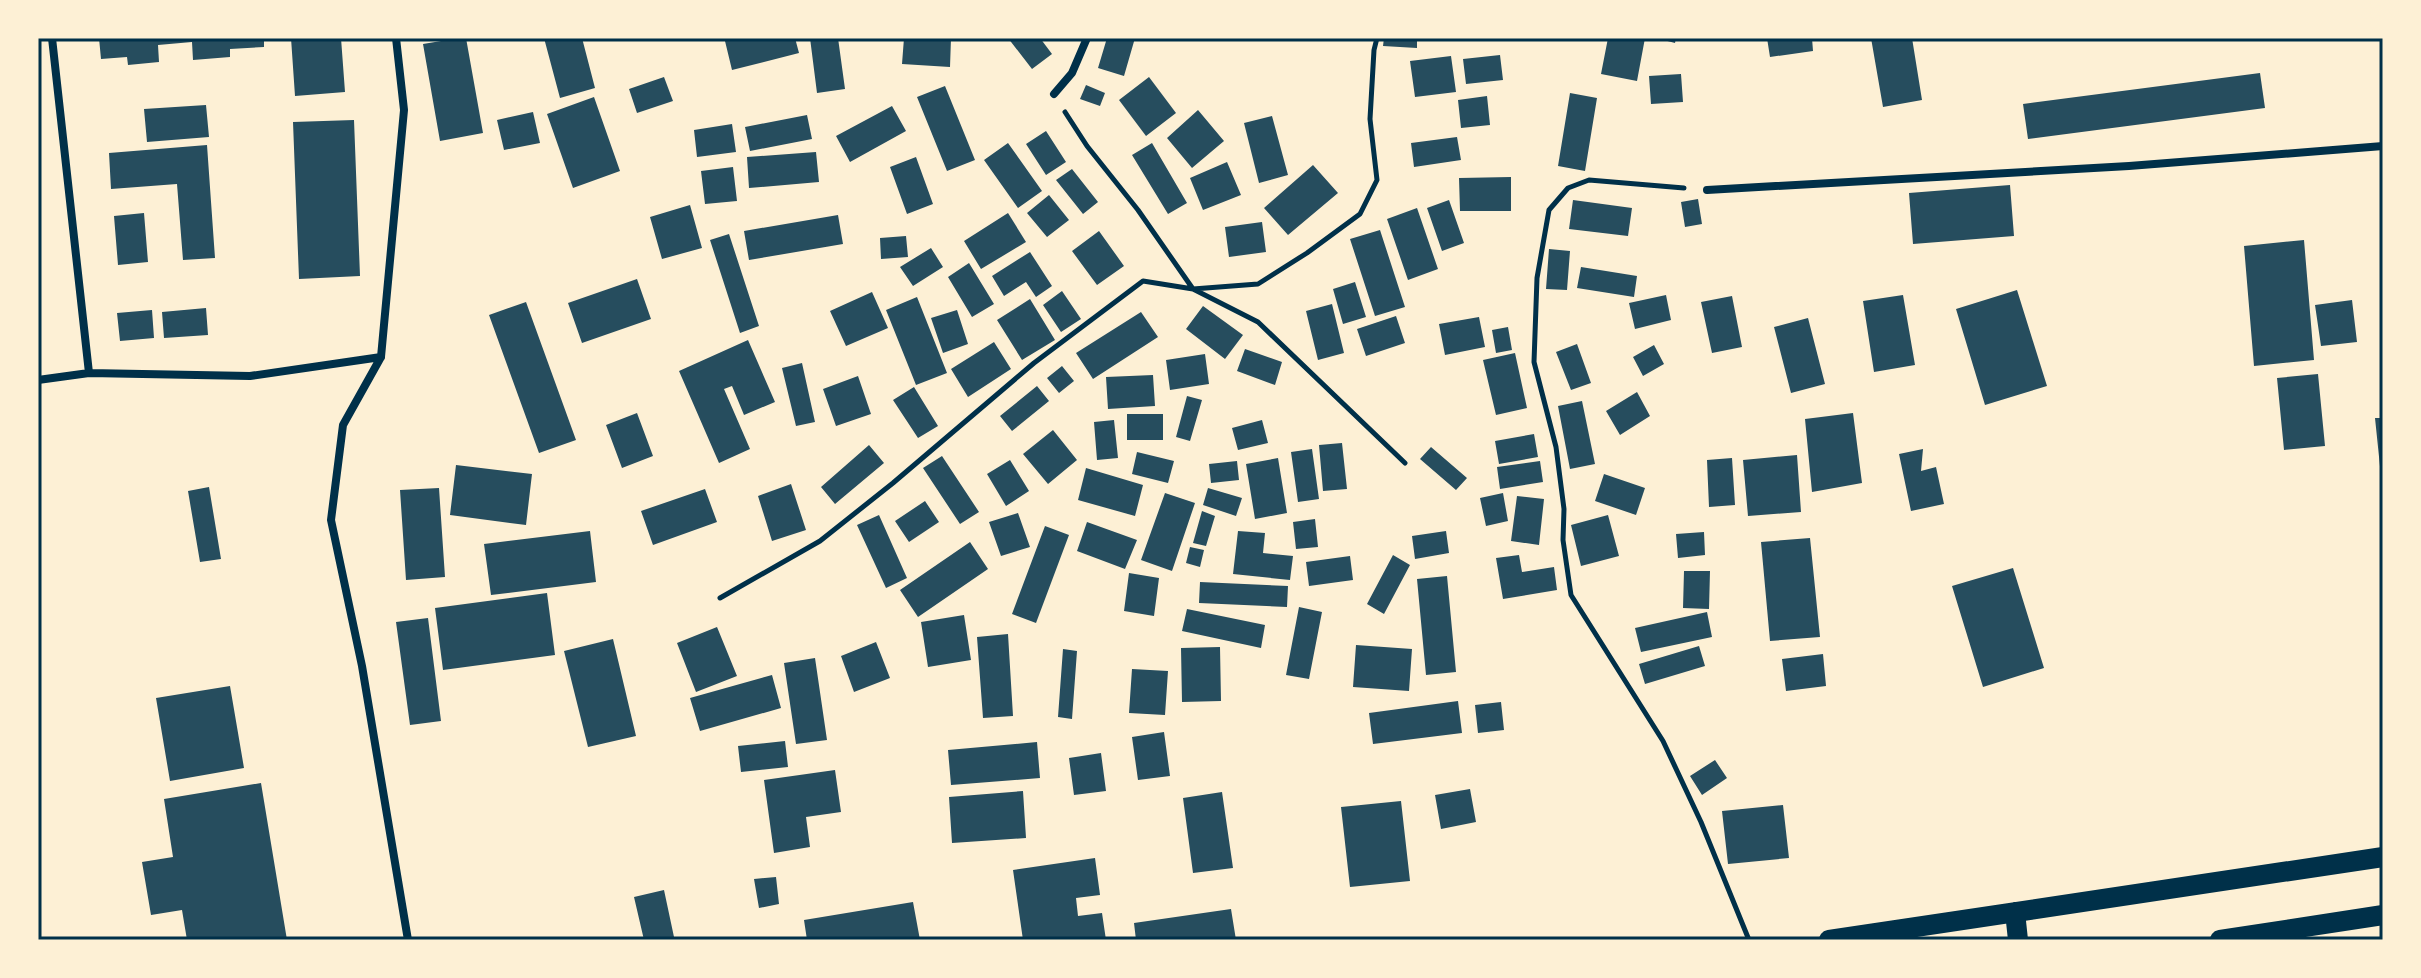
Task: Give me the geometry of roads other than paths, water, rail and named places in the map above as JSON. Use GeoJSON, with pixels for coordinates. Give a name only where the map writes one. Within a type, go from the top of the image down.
{"type":"FeatureCollection","features":[{"type":"Feature","properties":{"kind":"main road"},"geometry":{"type":"LineString","coordinates":[[1829,940],[2383,857]]}},
{"type":"Feature","properties":{"kind":"main road"},"geometry":{"type":"LineString","coordinates":[[2015,912],[2018,940]]}},
{"type":"Feature","properties":{"kind":"main road"},"geometry":{"type":"LineString","coordinates":[[2220,940],[2383,915]]}},
{"type":"Feature","properties":{"kind":"street"},"geometry":{"type":"LineString","coordinates":[[52,38],[89,373]]}},
{"type":"Feature","properties":{"kind":"street"},"geometry":{"type":"LineString","coordinates":[[396,38],[404,110],[381,357],[343,425],[331,520],[362,666],[408,940]]}},
{"type":"Feature","properties":{"kind":"street"},"geometry":{"type":"LineString","coordinates":[[1054,94],[1072,73],[1087,38]]}},
{"type":"Feature","properties":{"kind":"street"},"geometry":{"type":"LineString","coordinates":[[1707,190],[2129,166],[2383,146]]}},
{"type":"Feature","properties":{"kind":"street"},"geometry":{"type":"LineString","coordinates":[[38,380],[89,373],[250,376],[381,357]]}}]}
